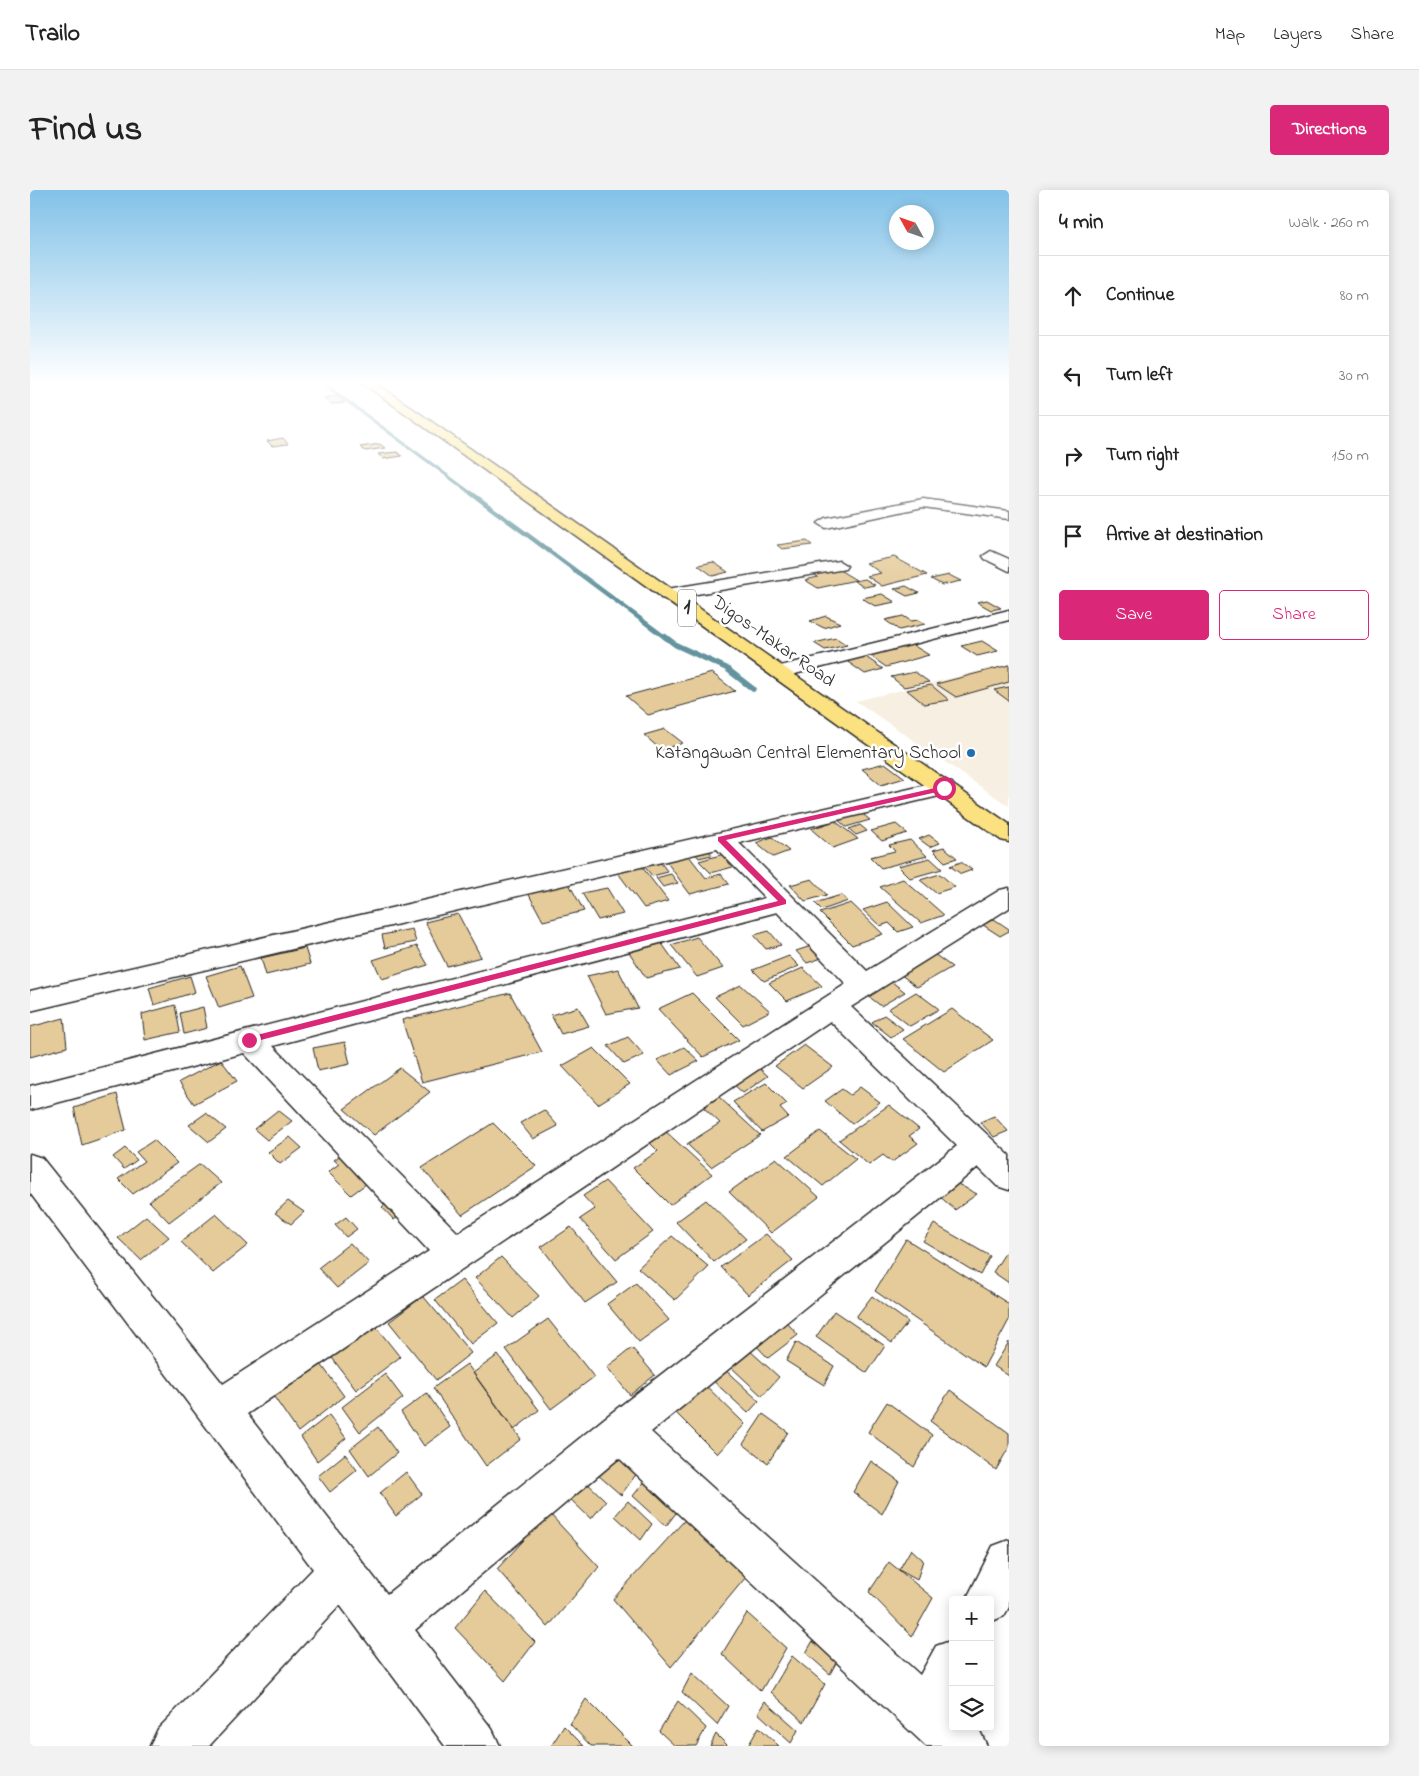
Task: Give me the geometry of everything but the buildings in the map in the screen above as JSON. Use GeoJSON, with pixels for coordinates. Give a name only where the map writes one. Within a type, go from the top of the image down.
{"type":"FeatureCollection","features":[{"type":"Feature","properties":{"kind":"highway","name":"Digos-Makar Road"},"geometry":{"type":"LineString","coordinates":[[468,454],[1009,834]]}},
{"type":"Feature","properties":{"kind":"street"},"geometry":{"type":"LineString","coordinates":[[826,523],[923,503],[1009,516]]}},
{"type":"Feature","properties":{"kind":"street"},"geometry":{"type":"LineString","coordinates":[[991,556],[1009,566]]}},
{"type":"Feature","properties":{"kind":"street"},"geometry":{"type":"LineString","coordinates":[[667,594],[839,566]]}},
{"type":"Feature","properties":{"kind":"street"},"geometry":{"type":"LineString","coordinates":[[779,672],[1009,615]]}},
{"type":"Feature","properties":{"kind":"street"},"geometry":{"type":"LineString","coordinates":[[30,1001],[944,788]]}},
{"type":"Feature","properties":{"kind":"street"},"geometry":{"type":"LineString","coordinates":[[721,839],[865,986]]}},
{"type":"Feature","properties":{"kind":"street"},"geometry":{"type":"LineString","coordinates":[[219,1410],[832,1006],[1009,896]]}},
{"type":"Feature","properties":{"kind":"street"},"geometry":{"type":"LineString","coordinates":[[30,1098],[783,902]]}},
{"type":"Feature","properties":{"kind":"street"},"geometry":{"type":"LineString","coordinates":[[832,1006],[1009,1176]]}},
{"type":"Feature","properties":{"kind":"street"},"geometry":{"type":"LineString","coordinates":[[249,1040],[456,1254]]}},
{"type":"Feature","properties":{"kind":"street"},"geometry":{"type":"LineString","coordinates":[[383,1627],[620,1431],[979,1147]]}},
{"type":"Feature","properties":{"kind":"street"},"geometry":{"type":"LineString","coordinates":[[32,1174],[219,1410],[475,1746]]}},
{"type":"Feature","properties":{"kind":"street"},"geometry":{"type":"LineString","coordinates":[[620,1431],[962,1746]]}},
{"type":"Feature","properties":{"kind":"street"},"geometry":{"type":"LineString","coordinates":[[990,1596],[1009,1562]]}},
{"type":"Feature","properties":{"kind":"street"},"geometry":{"type":"LineString","coordinates":[[175,1746],[341,1570]]}},
{"type":"Feature","properties":{"kind":"street"},"geometry":{"type":"LineString","coordinates":[[926,1712],[949,1670]]}},
{"type":"Feature","properties":{"kind":"shaded area","name":"Katangawan Central Elementary School"},"geometry":{"type":"Polygon","coordinates":[[[1009,664],[1009,806],[856,701],[1009,664]]]}},
{"type":"Feature","properties":{"kind":"waterway"},"geometry":{"type":"LineString","coordinates":[[418,454],[472,494]]}},
{"type":"Feature","properties":{"kind":"waterway"},"geometry":{"type":"LineString","coordinates":[[471,493],[666,638]]}},
{"type":"Feature","properties":{"kind":"waterway"},"geometry":{"type":"LineString","coordinates":[[664,636],[676,645],[726,668],[753,689]]}},
{"type":"Feature","properties":{"kind":"place","name":"Katangawan Central Elementary School"},"geometry":{"type":"Point","coordinates":[971,753]}},
{"type":"Feature","properties":{"kind":"route"},"geometry":{"type":"LineString","coordinates":[[249,1040],[783,902],[721,839],[944,788]]}}]}
